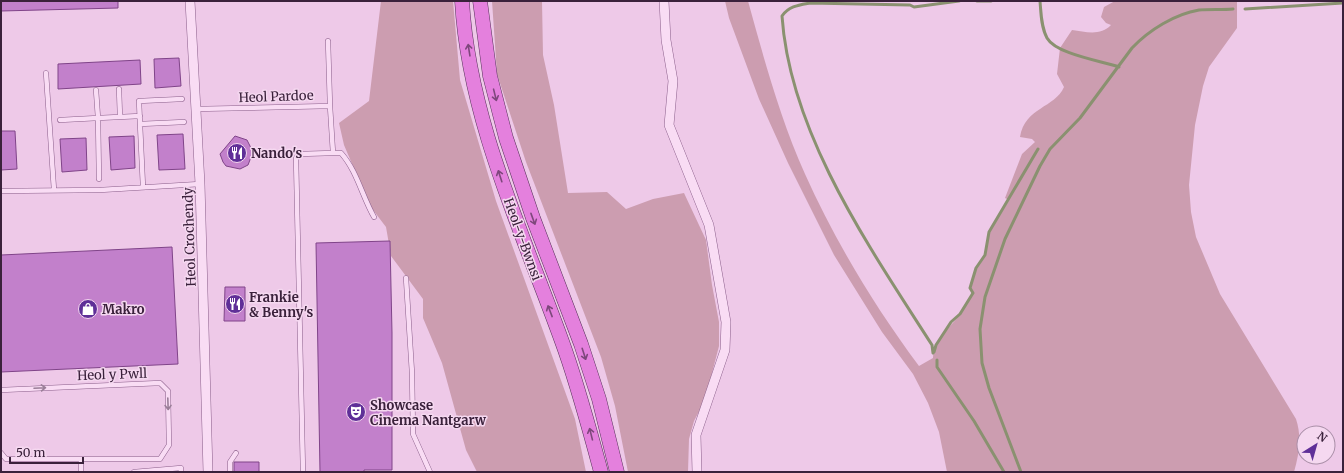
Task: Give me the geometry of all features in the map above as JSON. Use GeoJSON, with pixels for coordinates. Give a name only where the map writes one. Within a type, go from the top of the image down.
{"type":"FeatureCollection","features":[{"type":"Feature","properties":{"kind":"highway","name":"Heol-y-Bwnsi"},"geometry":{"type":"LineString","coordinates":[[462,1],[474,83],[491,147],[514,219],[565,350],[584,409],[601,472]]}},
{"type":"Feature","properties":{"kind":"highway","name":"Heol-y-Bwnsi"},"geometry":{"type":"LineString","coordinates":[[480,1],[490,76],[506,138],[533,218],[581,344],[599,399],[617,472]]}},
{"type":"Feature","properties":{"kind":"street","name":"Heol Crochendy"},"geometry":{"type":"LineString","coordinates":[[190,1],[200,184],[208,472]]}},
{"type":"Feature","properties":{"kind":"street"},"geometry":{"type":"LineString","coordinates":[[664,1],[666,40],[673,80],[669,125],[709,225],[726,322],[725,350],[696,435],[697,472]]}},
{"type":"Feature","properties":{"kind":"lane"},"geometry":{"type":"LineString","coordinates":[[328,41],[330,106]]}},
{"type":"Feature","properties":{"kind":"lane"},"geometry":{"type":"LineString","coordinates":[[46,73],[54,190]]}},
{"type":"Feature","properties":{"kind":"lane"},"geometry":{"type":"LineString","coordinates":[[119,89],[120,117]]}},
{"type":"Feature","properties":{"kind":"lane"},"geometry":{"type":"LineString","coordinates":[[96,90],[99,179]]}},
{"type":"Feature","properties":{"kind":"lane"},"geometry":{"type":"LineString","coordinates":[[143,187],[139,101],[182,99]]}},
{"type":"Feature","properties":{"kind":"lane","name":"Heol Pardoe"},"geometry":{"type":"LineString","coordinates":[[196,109],[330,106],[333,153]]}},
{"type":"Feature","properties":{"kind":"lane"},"geometry":{"type":"LineString","coordinates":[[60,120],[140,116]]}},
{"type":"Feature","properties":{"kind":"lane"},"geometry":{"type":"LineString","coordinates":[[140,124],[184,122]]}},
{"type":"Feature","properties":{"kind":"lane"},"geometry":{"type":"LineString","coordinates":[[303,472],[296,158],[300,154],[341,154],[349,163],[362,195],[374,216]]}},
{"type":"Feature","properties":{"kind":"lane"},"geometry":{"type":"LineString","coordinates":[[1,191],[100,190],[200,184]]}},
{"type":"Feature","properties":{"kind":"lane"},"geometry":{"type":"LineString","coordinates":[[406,278],[412,373],[413,434],[430,472]]}},
{"type":"Feature","properties":{"kind":"lane","name":"Heol y Pwll"},"geometry":{"type":"LineString","coordinates":[[1,390],[160,383],[168,391],[169,445],[160,459],[6,459],[1,453]]}},
{"type":"Feature","properties":{"kind":"lane"},"geometry":{"type":"LineString","coordinates":[[230,472],[230,462],[236,453]]}},
{"type":"Feature","properties":{"kind":"lane"},"geometry":{"type":"LineString","coordinates":[[81,460],[81,472]]}},
{"type":"Feature","properties":{"kind":"lane"},"geometry":{"type":"LineString","coordinates":[[134,472],[181,468],[181,472]]}},
{"type":"Feature","properties":{"kind":"shaded area"},"geometry":{"type":"Polygon","coordinates":[[[381,1],[453,1],[460,80],[496,201],[575,419],[586,472],[477,472],[466,450],[442,363],[423,318],[423,299],[391,256],[386,227],[370,206],[344,145],[339,123],[369,101],[381,1]]]}},
{"type":"Feature","properties":{"kind":"shaded area"},"geometry":{"type":"Polygon","coordinates":[[[492,1],[542,1],[543,55],[554,105],[568,193],[607,192],[626,209],[653,199],[684,193],[706,240],[719,322],[719,346],[705,400],[694,421],[689,439],[688,472],[628,472],[615,406],[601,357],[526,162],[497,74],[492,1]]]}},
{"type":"Feature","properties":{"kind":"shaded area"},"geometry":{"type":"Polygon","coordinates":[[[725,1],[748,1],[780,110],[805,174],[829,224],[857,273],[887,321],[919,366],[933,358],[936,345],[961,313],[972,294],[970,288],[976,268],[985,255],[989,232],[1009,200],[1005,198],[1022,154],[1035,142],[1032,139],[1020,137],[1023,127],[1028,119],[1060,94],[1064,87],[1057,74],[1060,48],[1072,30],[1083,32],[1103,31],[1111,25],[1106,23],[1101,17],[1104,7],[1115,1],[1237,1],[1237,28],[1209,67],[1203,86],[1195,125],[1189,185],[1191,212],[1196,237],[1220,294],[1296,419],[1298,425],[1296,425],[1296,463],[1294,472],[947,472],[939,432],[928,403],[913,374],[882,332],[834,255],[788,163],[759,99],[729,18],[725,1]]]}},
{"type":"Feature","properties":{"kind":"building"},"geometry":{"type":"Polygon","coordinates":[[[1,1],[118,1],[118,8],[1,11],[1,1]]]}},
{"type":"Feature","properties":{"kind":"building"},"geometry":{"type":"Polygon","coordinates":[[[179,58],[181,86],[155,88],[154,59],[179,58]]]}},
{"type":"Feature","properties":{"kind":"building"},"geometry":{"type":"Polygon","coordinates":[[[140,60],[141,84],[58,89],[58,64],[140,60]]]}},
{"type":"Feature","properties":{"kind":"building"},"geometry":{"type":"Polygon","coordinates":[[[1,131],[15,131],[17,169],[1,170],[1,131]]]}},
{"type":"Feature","properties":{"kind":"building"},"geometry":{"type":"Polygon","coordinates":[[[183,134],[185,169],[159,170],[157,135],[183,134]]]}},
{"type":"Feature","properties":{"kind":"building"},"geometry":{"type":"Polygon","coordinates":[[[134,136],[135,168],[111,170],[109,137],[134,136]]]}},
{"type":"Feature","properties":{"kind":"building","name":"Nando's"},"geometry":{"type":"Polygon","coordinates":[[[235,136],[247,140],[253,152],[248,165],[240,169],[226,166],[220,154],[235,136]]]}},
{"type":"Feature","properties":{"kind":"building"},"geometry":{"type":"Polygon","coordinates":[[[86,138],[87,170],[62,172],[60,139],[86,138]]]}},
{"type":"Feature","properties":{"kind":"building"},"geometry":{"type":"Polygon","coordinates":[[[390,241],[392,470],[364,470],[364,472],[320,472],[316,243],[390,241]]]}},
{"type":"Feature","properties":{"kind":"building","name":"Makro"},"geometry":{"type":"Polygon","coordinates":[[[172,247],[178,364],[1,372],[1,255],[172,247]]]}},
{"type":"Feature","properties":{"kind":"building","name":"Frankie & Benny's"},"geometry":{"type":"Polygon","coordinates":[[[225,287],[245,287],[245,321],[224,321],[225,287]]]}},
{"type":"Feature","properties":{"kind":"building"},"geometry":{"type":"Polygon","coordinates":[[[234,462],[259,462],[259,472],[234,472],[234,462]]]}},
{"type":"Feature","properties":{"kind":"waterway"},"geometry":{"type":"LineString","coordinates":[[933,353],[932,345],[859,229],[817,146],[800,104],[788,60],[782,16],[791,8],[810,3],[910,5],[914,7],[959,1]]}},
{"type":"Feature","properties":{"kind":"waterway"},"geometry":{"type":"LineString","coordinates":[[977,1],[991,1]]}},
{"type":"Feature","properties":{"kind":"waterway"},"geometry":{"type":"LineString","coordinates":[[1040,1],[1044,29],[1047,38],[1052,44],[1069,53],[1119,67]]}},
{"type":"Feature","properties":{"kind":"waterway"},"geometry":{"type":"LineString","coordinates":[[1245,9],[1343,3]]}},
{"type":"Feature","properties":{"kind":"waterway"},"geometry":{"type":"LineString","coordinates":[[1021,472],[989,388],[982,363],[980,329],[985,297],[1005,239],[1040,166],[1050,149],[1080,118],[1132,48],[1154,29],[1181,15],[1199,10],[1233,9]]}},
{"type":"Feature","properties":{"kind":"waterway"},"geometry":{"type":"LineString","coordinates":[[934,352],[936,345],[951,322],[960,314],[973,293],[970,288],[976,268],[985,255],[989,232],[1038,149]]}},
{"type":"Feature","properties":{"kind":"waterway"},"geometry":{"type":"LineString","coordinates":[[937,360],[937,367],[974,421],[1004,472]]}},
{"type":"Feature","properties":{"kind":"place","name":"Nando's"},"geometry":{"type":"Point","coordinates":[237,153]}},
{"type":"Feature","properties":{"kind":"place","name":"Frankie & Benny's"},"geometry":{"type":"Point","coordinates":[235,304]}},
{"type":"Feature","properties":{"kind":"place","name":"Makro"},"geometry":{"type":"Point","coordinates":[88,309]}},
{"type":"Feature","properties":{"kind":"place","name":"Showcase Cinema Nantgarw"},"geometry":{"type":"Point","coordinates":[356,412]}}]}
